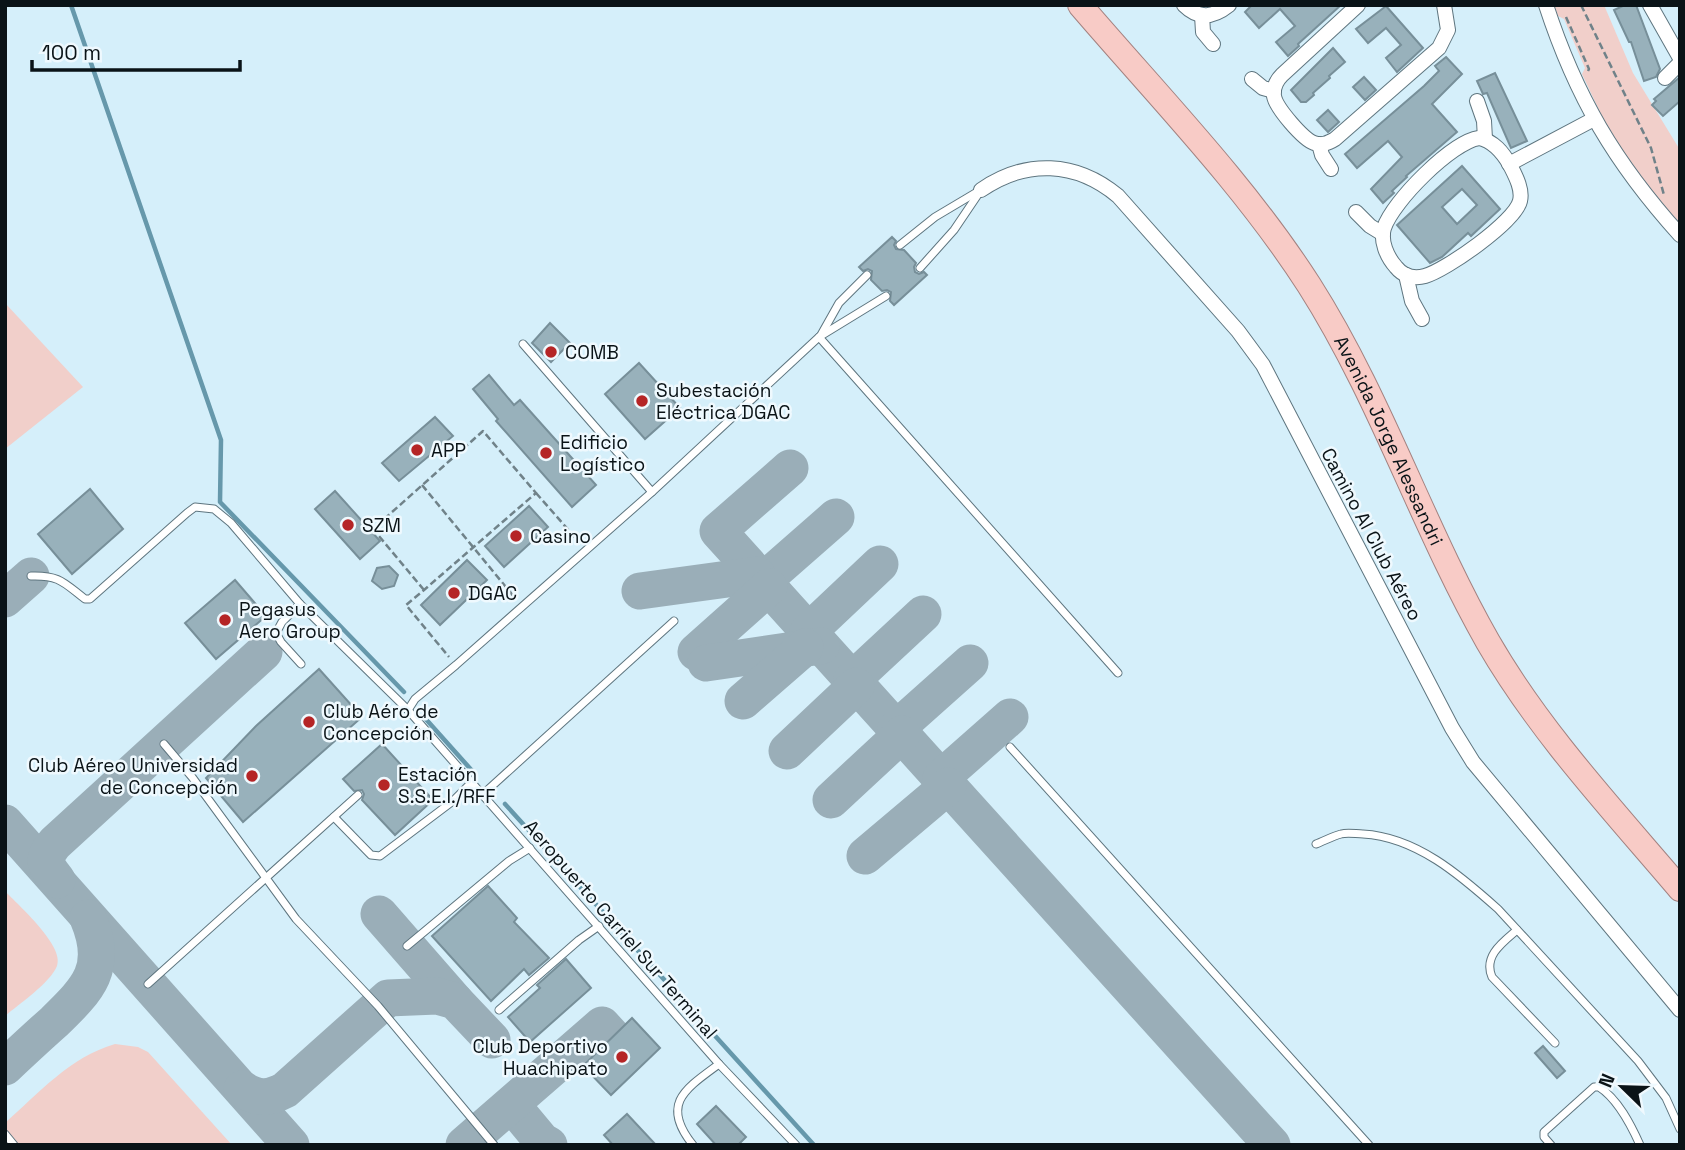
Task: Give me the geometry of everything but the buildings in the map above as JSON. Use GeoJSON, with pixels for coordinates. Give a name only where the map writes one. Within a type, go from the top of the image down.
{"type":"FeatureCollection","features":[{"type":"Feature","properties":{"kind":"highway","name":"Avenida Jorge Alessandri"},"geometry":{"type":"LineString","coordinates":[[1080,5],[1228,178],[1290,257],[1327,314],[1354,363],[1450,568],[1508,675],[1554,738],[1680,889]]}},
{"type":"Feature","properties":{"kind":"street"},"geometry":{"type":"LineString","coordinates":[[1184,5],[1192,12],[1202,15],[1215,15],[1229,5]]}},
{"type":"Feature","properties":{"kind":"street"},"geometry":{"type":"LineString","coordinates":[[1358,5],[1282,75],[1274,91],[1278,105],[1288,118],[1308,140],[1319,144],[1335,139],[1443,43],[1448,30],[1444,5]]}},
{"type":"Feature","properties":{"kind":"street"},"geometry":{"type":"LineString","coordinates":[[1546,5],[1567,62],[1594,119],[1616,156],[1680,235]]}},
{"type":"Feature","properties":{"kind":"street"},"geometry":{"type":"LineString","coordinates":[[1650,5],[1680,58]]}},
{"type":"Feature","properties":{"kind":"street"},"geometry":{"type":"LineString","coordinates":[[1202,15],[1203,32],[1213,44]]}},
{"type":"Feature","properties":{"kind":"street"},"geometry":{"type":"LineString","coordinates":[[1665,78],[1680,64]]}},
{"type":"Feature","properties":{"kind":"street"},"geometry":{"type":"LineString","coordinates":[[1252,79],[1263,88],[1274,91]]}},
{"type":"Feature","properties":{"kind":"street"},"geometry":{"type":"LineString","coordinates":[[1477,101],[1484,121],[1485,139]]}},
{"type":"Feature","properties":{"kind":"street"},"geometry":{"type":"LineString","coordinates":[[1509,164],[1594,119]]}},
{"type":"Feature","properties":{"kind":"street"},"geometry":{"type":"LineString","coordinates":[[1479,138],[1494,144],[1509,164],[1521,194],[1518,207],[1492,233],[1454,261],[1423,277],[1406,275],[1396,268],[1384,245],[1384,227],[1396,208],[1436,165],[1468,141],[1479,138]]}},
{"type":"Feature","properties":{"kind":"street"},"geometry":{"type":"LineString","coordinates":[[1319,144],[1331,169]]}},
{"type":"Feature","properties":{"kind":"street","name":"Camino Al Club Aéreo"},"geometry":{"type":"LineString","coordinates":[[981,190],[1006,175],[1032,168],[1069,170],[1094,179],[1118,195],[1238,331],[1263,365],[1467,754],[1485,779],[1680,1010]]}},
{"type":"Feature","properties":{"kind":"street"},"geometry":{"type":"LineString","coordinates":[[1356,212],[1370,226],[1383,233]]}},
{"type":"Feature","properties":{"kind":"street"},"geometry":{"type":"LineString","coordinates":[[1406,275],[1412,301],[1422,319]]}},
{"type":"Feature","properties":{"kind":"lane","name":"Camino Al Club Aéreo"},"geometry":{"type":"LineString","coordinates":[[900,245],[934,217],[981,190]]}},
{"type":"Feature","properties":{"kind":"lane","name":"Camino Al Club Aéreo"},"geometry":{"type":"LineString","coordinates":[[920,268],[954,230],[981,190]]}},
{"type":"Feature","properties":{"kind":"lane"},"geometry":{"type":"LineString","coordinates":[[819,337],[839,303],[867,275]]}},
{"type":"Feature","properties":{"kind":"lane"},"geometry":{"type":"LineString","coordinates":[[408,710],[415,699],[652,492],[819,337],[886,296]]}},
{"type":"Feature","properties":{"kind":"lane"},"geometry":{"type":"LineString","coordinates":[[819,337],[1118,673]]}},
{"type":"Feature","properties":{"kind":"lane"},"geometry":{"type":"LineString","coordinates":[[523,344],[652,492]]}},
{"type":"Feature","properties":{"kind":"lane","name":"Aeropuerto Carriel Sur Terminal"},"geometry":{"type":"LineString","coordinates":[[31,576],[55,577],[67,583],[85,599],[90,599],[195,507],[214,509],[231,523],[300,604],[408,710],[791,1143]]}},
{"type":"Feature","properties":{"kind":"lane"},"geometry":{"type":"LineString","coordinates":[[300,604],[282,622],[276,633],[301,664]]}},
{"type":"Feature","properties":{"kind":"lane"},"geometry":{"type":"LineString","coordinates":[[482,795],[674,621]]}},
{"type":"Feature","properties":{"kind":"lane"},"geometry":{"type":"LineString","coordinates":[[164,744],[192,777],[296,919],[378,1006],[494,1145]]}},
{"type":"Feature","properties":{"kind":"lane"},"geometry":{"type":"LineString","coordinates":[[1010,747],[1369,1145]]}},
{"type":"Feature","properties":{"kind":"lane"},"geometry":{"type":"LineString","coordinates":[[334,817],[370,855],[380,856],[453,801],[471,783]]}},
{"type":"Feature","properties":{"kind":"lane"},"geometry":{"type":"LineString","coordinates":[[148,984],[358,795]]}},
{"type":"Feature","properties":{"kind":"lane"},"geometry":{"type":"LineString","coordinates":[[1316,844],[1342,833],[1374,835],[1413,848],[1442,863],[1476,890],[1517,930],[1639,1061],[1666,1098],[1680,1129]]}},
{"type":"Feature","properties":{"kind":"lane"},"geometry":{"type":"LineString","coordinates":[[407,946],[509,862],[530,848]]}},
{"type":"Feature","properties":{"kind":"lane"},"geometry":{"type":"LineString","coordinates":[[499,1010],[598,926]]}},
{"type":"Feature","properties":{"kind":"lane"},"geometry":{"type":"LineString","coordinates":[[1517,930],[1496,949],[1489,971],[1555,1043]]}},
{"type":"Feature","properties":{"kind":"lane"},"geometry":{"type":"LineString","coordinates":[[693,1145],[683,1132],[676,1114],[680,1097],[697,1079],[719,1064]]}},
{"type":"Feature","properties":{"kind":"lane"},"geometry":{"type":"LineString","coordinates":[[1551,1145],[1544,1138],[1544,1132],[1594,1087],[1599,1087],[1619,1108],[1640,1145]]}},
{"type":"Feature","properties":{"kind":"lane"},"geometry":{"type":"LineString","coordinates":[[5,1134],[14,1145]]}},
{"type":"Feature","properties":{"kind":"path"},"geometry":{"type":"LineString","coordinates":[[1581,5],[1651,148],[1667,205]]}},
{"type":"Feature","properties":{"kind":"path"},"geometry":{"type":"LineString","coordinates":[[1560,14],[1568,18],[1589,69],[1586,76]]}},
{"type":"Feature","properties":{"kind":"path"},"geometry":{"type":"LineString","coordinates":[[1656,193],[1662,199]]}},
{"type":"Feature","properties":{"kind":"path"},"geometry":{"type":"LineString","coordinates":[[424,590],[373,528],[483,431],[586,550]]}},
{"type":"Feature","properties":{"kind":"path"},"geometry":{"type":"LineString","coordinates":[[422,485],[522,607]]}},
{"type":"Feature","properties":{"kind":"path"},"geometry":{"type":"LineString","coordinates":[[456,665],[406,605],[536,493]]}},
{"type":"Feature","properties":{"kind":"shaded area"},"geometry":{"type":"Polygon","coordinates":[[[1554,5],[1604,5],[1633,73],[1680,150],[1680,225],[1640,179],[1613,140],[1582,74],[1585,68],[1564,19],[1558,16],[1554,5]]]}},
{"type":"Feature","properties":{"kind":"shaded area"},"geometry":{"type":"Polygon","coordinates":[[[5,303],[83,387],[5,449],[5,303]]]}},
{"type":"Feature","properties":{"kind":"shaded area"},"geometry":{"type":"Polygon","coordinates":[[[5,891],[39,926],[58,958],[57,966],[48,979],[5,1016],[5,891]]]}},
{"type":"Feature","properties":{"kind":"shaded area"},"geometry":{"type":"Polygon","coordinates":[[[115,1044],[138,1047],[148,1052],[232,1145],[5,1145],[5,1123],[30,1100],[69,1067],[115,1044]]]}},
{"type":"Feature","properties":{"kind":"waterway"},"geometry":{"type":"LineString","coordinates":[[71,5],[221,440],[220,502],[404,692]]}},
{"type":"Feature","properties":{"kind":"waterway"},"geometry":{"type":"LineString","coordinates":[[424,717],[475,774]]}},
{"type":"Feature","properties":{"kind":"waterway"},"geometry":{"type":"LineString","coordinates":[[505,804],[814,1145]]}},
{"type":"Feature","properties":{"kind":"taxiway"},"geometry":{"type":"LineString","coordinates":[[790,468],[718,531],[1272,1145]]}},
{"type":"Feature","properties":{"kind":"taxiway"},"geometry":{"type":"LineString","coordinates":[[763,581],[836,517]]}},
{"type":"Feature","properties":{"kind":"taxiway"},"geometry":{"type":"LineString","coordinates":[[808,632],[880,564]]}},
{"type":"Feature","properties":{"kind":"taxiway"},"geometry":{"type":"LineString","coordinates":[[640,591],[757,575]]}},
{"type":"Feature","properties":{"kind":"taxiway"},"geometry":{"type":"LineString","coordinates":[[5,599],[31,576]]}},
{"type":"Feature","properties":{"kind":"taxiway"},"geometry":{"type":"LineString","coordinates":[[696,652],[769,587]]}},
{"type":"Feature","properties":{"kind":"taxiway"},"geometry":{"type":"LineString","coordinates":[[852,680],[923,614]]}},
{"type":"Feature","properties":{"kind":"taxiway"},"geometry":{"type":"LineString","coordinates":[[706,663],[821,646]]}},
{"type":"Feature","properties":{"kind":"taxiway"},"geometry":{"type":"LineString","coordinates":[[743,701],[805,647]]}},
{"type":"Feature","properties":{"kind":"taxiway"},"geometry":{"type":"LineString","coordinates":[[57,880],[46,862],[55,843],[264,652]]}},
{"type":"Feature","properties":{"kind":"taxiway"},"geometry":{"type":"LineString","coordinates":[[896,729],[970,663]]}},
{"type":"Feature","properties":{"kind":"taxiway"},"geometry":{"type":"LineString","coordinates":[[787,751],[856,686]]}},
{"type":"Feature","properties":{"kind":"taxiway"},"geometry":{"type":"LineString","coordinates":[[941,778],[1010,717]]}},
{"type":"Feature","properties":{"kind":"taxiway"},"geometry":{"type":"LineString","coordinates":[[831,800],[902,734]]}},
{"type":"Feature","properties":{"kind":"taxiway"},"geometry":{"type":"LineString","coordinates":[[865,856],[948,786]]}},
{"type":"Feature","properties":{"kind":"taxiway"},"geometry":{"type":"LineString","coordinates":[[5,823],[291,1145]]}},
{"type":"Feature","properties":{"kind":"taxiway"},"geometry":{"type":"LineString","coordinates":[[379,914],[455,1001]]}},
{"type":"Feature","properties":{"kind":"taxiway"},"geometry":{"type":"LineString","coordinates":[[5,1067],[66,1010],[86,987],[96,964],[94,935],[88,918]]}},
{"type":"Feature","properties":{"kind":"taxiway"},"geometry":{"type":"LineString","coordinates":[[242,1089],[263,1097],[285,1090],[388,998],[437,996],[455,1001],[492,1040]]}},
{"type":"Feature","properties":{"kind":"taxiway"},"geometry":{"type":"LineString","coordinates":[[464,1145],[602,1025],[613,1037]]}},
{"type":"Feature","properties":{"kind":"taxiway"},"geometry":{"type":"LineString","coordinates":[[512,1105],[542,1141],[549,1145]]}},
{"type":"Feature","properties":{"kind":"place","name":"COMB"},"geometry":{"type":"Point","coordinates":[551,352]}},
{"type":"Feature","properties":{"kind":"place","name":"Subestación Eléctrica DGAC"},"geometry":{"type":"Point","coordinates":[642,401]}},
{"type":"Feature","properties":{"kind":"place","name":"APP"},"geometry":{"type":"Point","coordinates":[417,450]}},
{"type":"Feature","properties":{"kind":"place","name":"Edificio Logístico"},"geometry":{"type":"Point","coordinates":[546,453]}},
{"type":"Feature","properties":{"kind":"place","name":"SZM"},"geometry":{"type":"Point","coordinates":[348,525]}},
{"type":"Feature","properties":{"kind":"place","name":"Casino"},"geometry":{"type":"Point","coordinates":[516,536]}},
{"type":"Feature","properties":{"kind":"place","name":"DGAC"},"geometry":{"type":"Point","coordinates":[454,593]}},
{"type":"Feature","properties":{"kind":"place","name":"Pegasus Aero Group"},"geometry":{"type":"Point","coordinates":[225,620]}},
{"type":"Feature","properties":{"kind":"place","name":"Club Aéro de Concepción"},"geometry":{"type":"Point","coordinates":[309,722]}},
{"type":"Feature","properties":{"kind":"place","name":"Club Aéreo Universidad de Concepción"},"geometry":{"type":"Point","coordinates":[252,776]}},
{"type":"Feature","properties":{"kind":"place","name":"Estación S.S.E.I./RFF"},"geometry":{"type":"Point","coordinates":[384,785]}},
{"type":"Feature","properties":{"kind":"place","name":"Club Deportivo Huachipato"},"geometry":{"type":"Point","coordinates":[622,1057]}}]}
